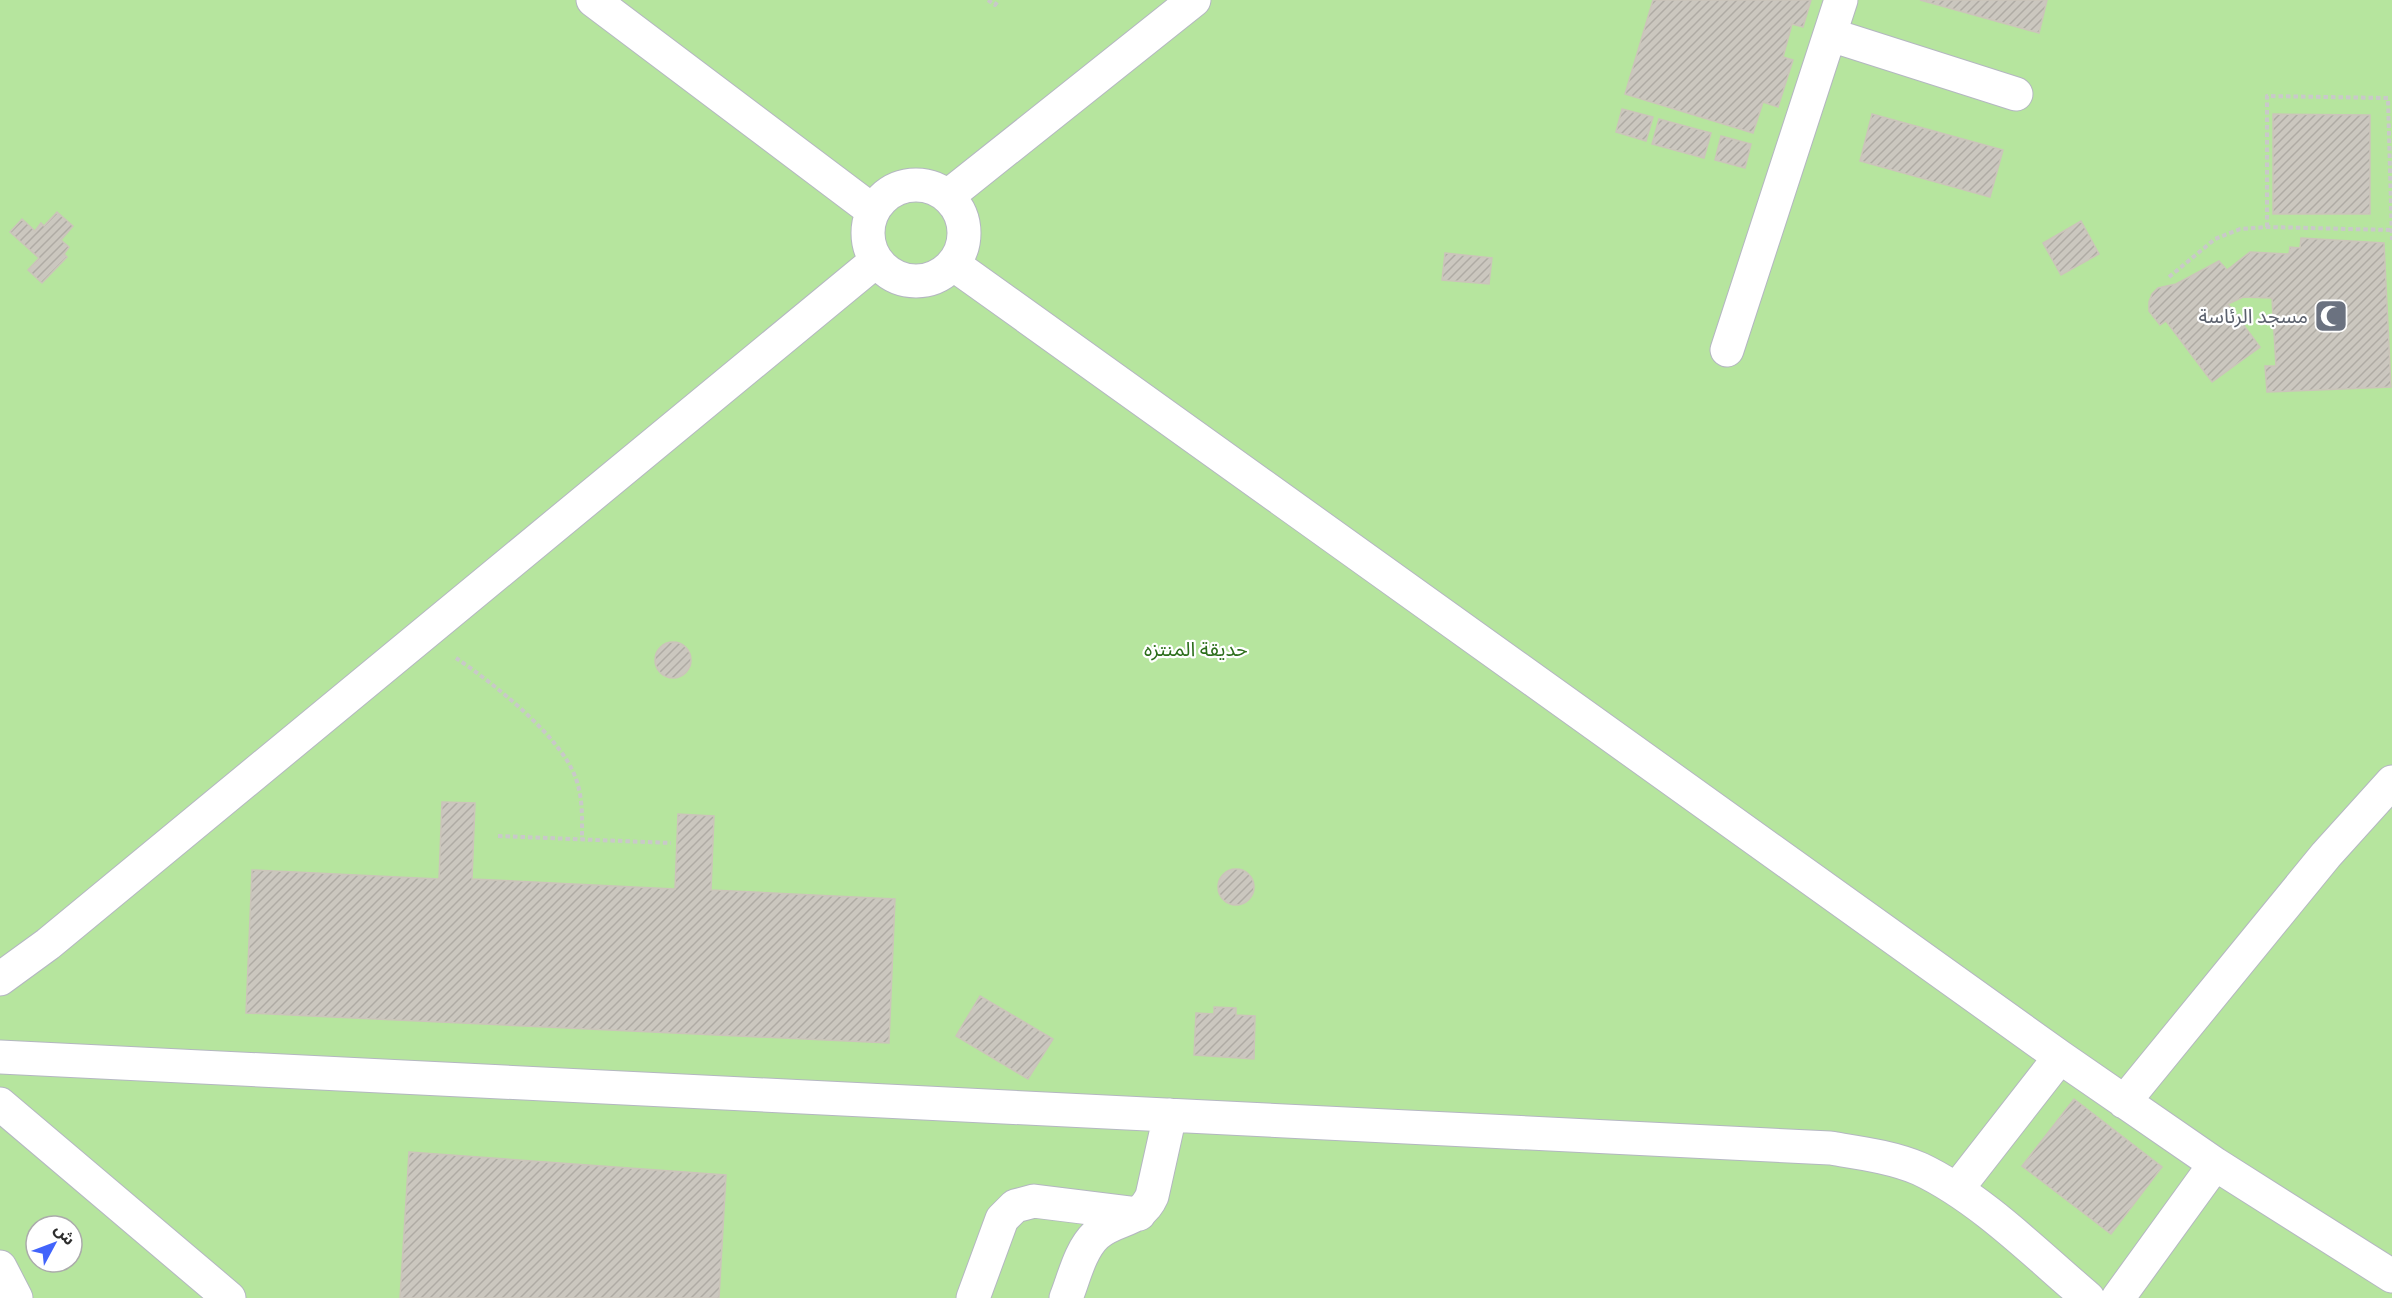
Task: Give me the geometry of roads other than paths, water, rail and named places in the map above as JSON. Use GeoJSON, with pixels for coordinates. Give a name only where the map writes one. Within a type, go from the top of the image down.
{"type":"FeatureCollection","features":[{"type":"Feature","properties":{"kind":"lane"},"geometry":{"type":"LineString","coordinates":[[593,0],[873,210]]}},
{"type":"Feature","properties":{"kind":"lane"},"geometry":{"type":"LineString","coordinates":[[948,196],[1194,0]]}},
{"type":"Feature","properties":{"kind":"lane"},"geometry":{"type":"LineString","coordinates":[[1727,350],[1841,0]]}},
{"type":"Feature","properties":{"kind":"lane"},"geometry":{"type":"LineString","coordinates":[[1831,35],[2016,94]]}},
{"type":"Feature","properties":{"kind":"lane"},"geometry":{"type":"LineString","coordinates":[[915,184],[933,188],[948,196],[963,222],[965,237],[962,251],[953,264],[943,274],[929,280],[914,282],[899,279],[886,272],[876,261],[867,236],[873,210],[891,192],[915,184]]}},
{"type":"Feature","properties":{"kind":"lane"},"geometry":{"type":"LineString","coordinates":[[0,979],[48,944],[876,261]]}},
{"type":"Feature","properties":{"kind":"lane"},"geometry":{"type":"LineString","coordinates":[[953,264],[2060,1057],[2215,1164],[2392,1276]]}},
{"type":"Feature","properties":{"kind":"lane"},"geometry":{"type":"LineString","coordinates":[[2124,1102],[2326,855],[2392,782]]}},
{"type":"Feature","properties":{"kind":"lane"},"geometry":{"type":"LineString","coordinates":[[0,1057],[1830,1148],[1876,1155],[1918,1168],[1957,1189],[2088,1298]]}},
{"type":"Feature","properties":{"kind":"lane"},"geometry":{"type":"LineString","coordinates":[[1957,1189],[2060,1057]]}},
{"type":"Feature","properties":{"kind":"lane"},"geometry":{"type":"LineString","coordinates":[[0,1104],[229,1298]]}},
{"type":"Feature","properties":{"kind":"lane"},"geometry":{"type":"LineString","coordinates":[[1066,1298],[1087,1246],[1095,1236],[1105,1227],[1139,1214],[1147,1206],[1152,1196],[1170,1115]]}},
{"type":"Feature","properties":{"kind":"lane"},"geometry":{"type":"LineString","coordinates":[[2131,1291],[2215,1164]]}},
{"type":"Feature","properties":{"kind":"lane"},"geometry":{"type":"LineString","coordinates":[[973,1298],[1002,1220],[1015,1206],[1034,1201],[1139,1214]]}},
{"type":"Feature","properties":{"kind":"lane"},"geometry":{"type":"LineString","coordinates":[[0,1267],[16,1298]]}},
{"type":"Feature","properties":{"kind":"place","name":"مسجد الرئاسة"},"geometry":{"type":"Point","coordinates":[2331,316]}},
{"type":"Feature","properties":{"kind":"park label","name":"حديقة المنتزه"},"geometry":{"type":"Point","coordinates":[1196,649]}}]}
